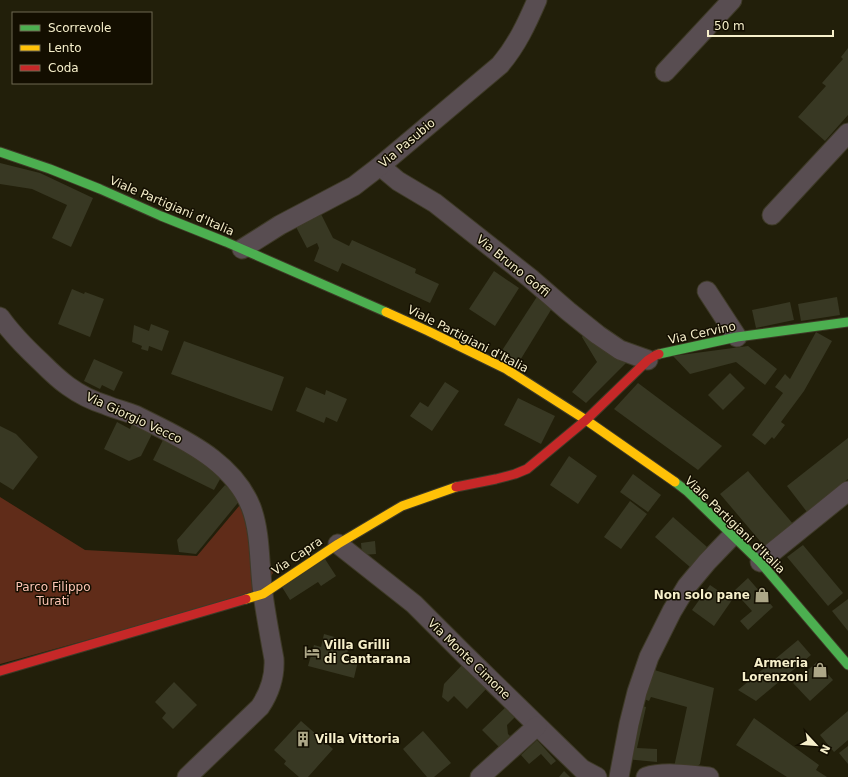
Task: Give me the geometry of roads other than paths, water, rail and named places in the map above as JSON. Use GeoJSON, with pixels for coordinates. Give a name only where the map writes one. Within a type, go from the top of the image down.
{"type":"FeatureCollection","features":[{"type":"Feature","properties":{"kind":"street","name":"Via Pasubio"},"geometry":{"type":"LineString","coordinates":[[242,249],[280,225],[354,186],[500,65],[510,53],[523,32],[537,0]]}},
{"type":"Feature","properties":{"kind":"street"},"geometry":{"type":"LineString","coordinates":[[665,72],[732,0]]}},
{"type":"Feature","properties":{"kind":"street"},"geometry":{"type":"LineString","coordinates":[[772,215],[848,132]]}},
{"type":"Feature","properties":{"kind":"street","name":"Viale Partigiani d'Italia"},"geometry":{"type":"LineString","coordinates":[[0,152],[50,169],[100,189],[242,249],[428,331],[499,366],[586,420],[688,492],[760,562],[848,665]]}},
{"type":"Feature","properties":{"kind":"street","name":"Via Bruno Goffi"},"geometry":{"type":"LineString","coordinates":[[380,166],[398,181],[435,203],[530,278],[598,335],[620,350],[648,360]]}},
{"type":"Feature","properties":{"kind":"street"},"geometry":{"type":"LineString","coordinates":[[707,291],[737,337]]}},
{"type":"Feature","properties":{"kind":"street","name":"Via Giorgio Vecco"},"geometry":{"type":"LineString","coordinates":[[0,318],[30,352],[55,376],[68,386],[104,405],[134,415],[176,435],[202,451],[223,467],[234,478],[249,503],[256,528],[263,594],[274,659],[275,668],[271,688],[260,707],[187,777]]}},
{"type":"Feature","properties":{"kind":"street","name":"Via Cervino"},"geometry":{"type":"LineString","coordinates":[[586,420],[648,360],[656,355],[737,337],[848,322]]}},
{"type":"Feature","properties":{"kind":"street","name":"Via Capra"},"geometry":{"type":"LineString","coordinates":[[0,671],[263,594],[338,544],[402,506],[456,487],[496,479],[527,469],[586,420]]}},
{"type":"Feature","properties":{"kind":"street"},"geometry":{"type":"LineString","coordinates":[[760,562],[848,490]]}},
{"type":"Feature","properties":{"kind":"street"},"geometry":{"type":"LineString","coordinates":[[619,777],[629,724],[637,692],[649,657],[672,611],[687,586],[732,536]]}},
{"type":"Feature","properties":{"kind":"street","name":"Via Monte Cimone"},"geometry":{"type":"LineString","coordinates":[[338,544],[414,604],[537,726],[593,775]]}},
{"type":"Feature","properties":{"kind":"street"},"geometry":{"type":"LineString","coordinates":[[480,777],[537,726]]}},
{"type":"Feature","properties":{"kind":"street"},"geometry":{"type":"LineString","coordinates":[[649,776],[674,774],[708,777]]}},
{"type":"Feature","properties":{"kind":"place","name":"Non solo pane"},"geometry":{"type":"Point","coordinates":[762,595]}},
{"type":"Feature","properties":{"kind":"place","name":"Villa Grilli di Cantarana"},"geometry":{"type":"Point","coordinates":[312,652]}},
{"type":"Feature","properties":{"kind":"place","name":"Armeria Lorenzoni"},"geometry":{"type":"Point","coordinates":[820,670]}},
{"type":"Feature","properties":{"kind":"place","name":"Villa Vittoria"},"geometry":{"type":"Point","coordinates":[303,739]}},
{"type":"Feature","properties":{"kind":"park label","name":"Parco Filippo Turati"},"geometry":{"type":"Point","coordinates":[53,594]}}]}
